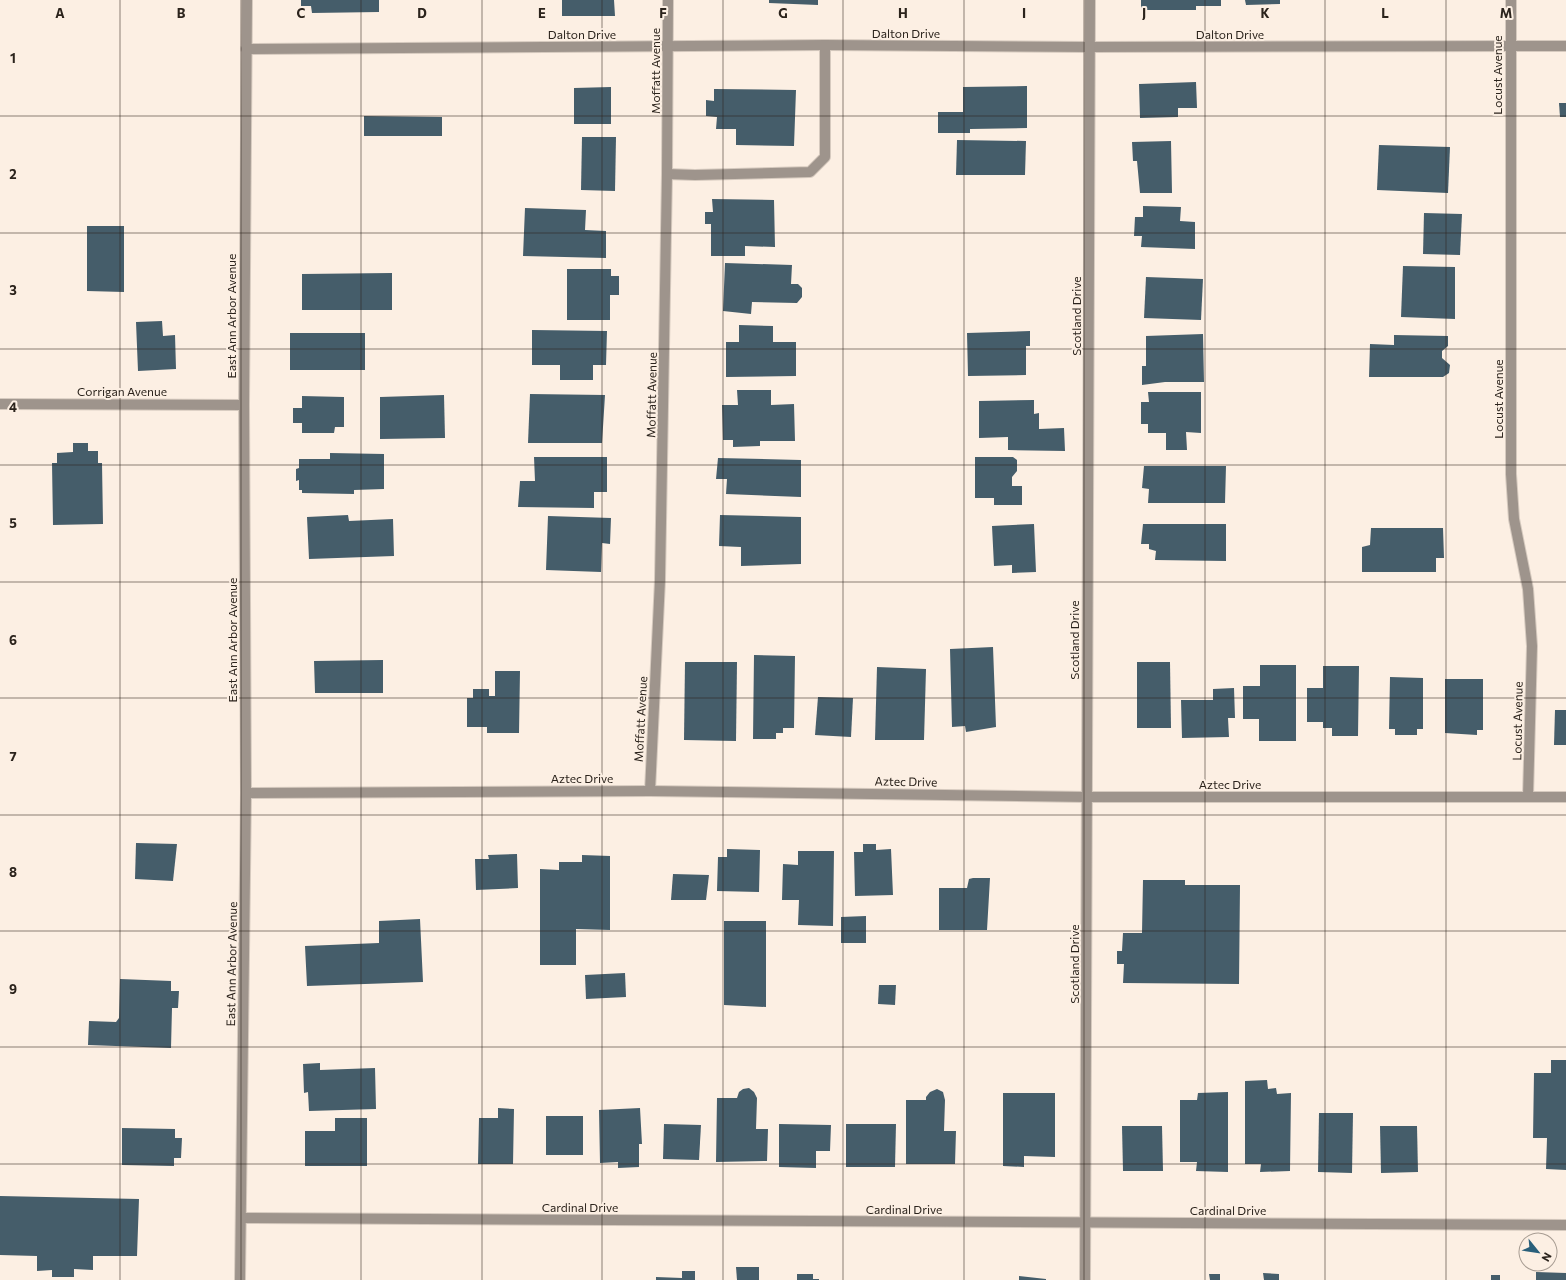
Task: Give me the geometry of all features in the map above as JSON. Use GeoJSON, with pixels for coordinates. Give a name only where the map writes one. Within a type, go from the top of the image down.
{"type":"FeatureCollection","features":[{"type":"Feature","properties":{"kind":"street","name":"East Ann Arbor Avenue"},"geometry":{"type":"LineString","coordinates":[[240,1280],[246,793],[244,405],[247,0]]}},
{"type":"Feature","properties":{"kind":"street","name":"Moffatt Avenue"},"geometry":{"type":"LineString","coordinates":[[650,791],[660,580],[667,174],[668,0]]}},
{"type":"Feature","properties":{"kind":"street","name":"Scotland Drive"},"geometry":{"type":"LineString","coordinates":[[1085,1280],[1090,0]]}},
{"type":"Feature","properties":{"kind":"street","name":"Locust Avenue"},"geometry":{"type":"LineString","coordinates":[[1511,0],[1511,474],[1514,519],[1528,589],[1532,646],[1528,797]]}},
{"type":"Feature","properties":{"kind":"street","name":"Dalton Drive"},"geometry":{"type":"LineString","coordinates":[[246,49],[825,45],[1090,47],[1566,46]]}},
{"type":"Feature","properties":{"kind":"street"},"geometry":{"type":"LineString","coordinates":[[667,174],[696,175],[810,172],[825,157],[825,45]]}},
{"type":"Feature","properties":{"kind":"street","name":"Corrigan Avenue"},"geometry":{"type":"LineString","coordinates":[[0,404],[244,405]]}},
{"type":"Feature","properties":{"kind":"street","name":"Aztec Drive"},"geometry":{"type":"LineString","coordinates":[[246,793],[650,791],[1087,797],[1566,797]]}},
{"type":"Feature","properties":{"kind":"street","name":"Cardinal Drive"},"geometry":{"type":"LineString","coordinates":[[241,1218],[1566,1225]]}},
{"type":"Feature","properties":{"kind":"building"},"geometry":{"type":"Polygon","coordinates":[[[301,0],[379,0],[379,12],[312,13],[311,6],[301,6],[301,0]]]}},
{"type":"Feature","properties":{"kind":"building"},"geometry":{"type":"Polygon","coordinates":[[[562,0],[614,0],[615,16],[562,16],[562,0]]]}},
{"type":"Feature","properties":{"kind":"building"},"geometry":{"type":"Polygon","coordinates":[[[769,0],[818,0],[818,5],[769,3],[769,0]]]}},
{"type":"Feature","properties":{"kind":"building"},"geometry":{"type":"Polygon","coordinates":[[[1141,0],[1221,0],[1221,6],[1196,6],[1196,10],[1141,10],[1141,0]]]}},
{"type":"Feature","properties":{"kind":"building"},"geometry":{"type":"Polygon","coordinates":[[[1245,0],[1280,0],[1280,4],[1246,5],[1245,0]]]}},
{"type":"Feature","properties":{"kind":"building"},"geometry":{"type":"Polygon","coordinates":[[[1196,82],[1197,108],[1178,108],[1178,117],[1140,118],[1139,84],[1196,82]]]}},
{"type":"Feature","properties":{"kind":"building"},"geometry":{"type":"Polygon","coordinates":[[[1027,86],[1027,128],[970,129],[970,133],[938,133],[938,112],[963,112],[963,87],[1027,86]]]}},
{"type":"Feature","properties":{"kind":"building"},"geometry":{"type":"Polygon","coordinates":[[[611,87],[611,124],[574,124],[574,88],[611,87]]]}},
{"type":"Feature","properties":{"kind":"building"},"geometry":{"type":"Polygon","coordinates":[[[714,89],[796,90],[794,146],[736,145],[736,129],[716,129],[717,117],[706,116],[706,100],[714,101],[714,89]]]}},
{"type":"Feature","properties":{"kind":"building"},"geometry":{"type":"Polygon","coordinates":[[[1559,103],[1566,103],[1566,117],[1560,117],[1559,103]]]}},
{"type":"Feature","properties":{"kind":"building"},"geometry":{"type":"Polygon","coordinates":[[[364,116],[442,117],[442,136],[364,136],[364,116]]]}},
{"type":"Feature","properties":{"kind":"building"},"geometry":{"type":"Polygon","coordinates":[[[582,137],[616,137],[615,191],[581,190],[582,137]]]}},
{"type":"Feature","properties":{"kind":"building"},"geometry":{"type":"Polygon","coordinates":[[[957,140],[1026,141],[1025,175],[956,175],[957,140]]]}},
{"type":"Feature","properties":{"kind":"building"},"geometry":{"type":"Polygon","coordinates":[[[1171,141],[1172,193],[1140,193],[1137,161],[1133,161],[1132,142],[1171,141]]]}},
{"type":"Feature","properties":{"kind":"building"},"geometry":{"type":"Polygon","coordinates":[[[1379,145],[1450,147],[1448,193],[1377,190],[1379,145]]]}},
{"type":"Feature","properties":{"kind":"building"},"geometry":{"type":"Polygon","coordinates":[[[712,199],[774,200],[775,247],[745,246],[745,256],[711,256],[711,224],[705,224],[705,212],[713,212],[712,199]]]}},
{"type":"Feature","properties":{"kind":"building"},"geometry":{"type":"Polygon","coordinates":[[[1143,206],[1181,207],[1180,221],[1195,222],[1195,249],[1141,247],[1142,236],[1134,236],[1135,217],[1143,217],[1143,206]]]}},
{"type":"Feature","properties":{"kind":"building"},"geometry":{"type":"Polygon","coordinates":[[[525,208],[586,210],[585,230],[606,231],[606,258],[523,256],[525,208]]]}},
{"type":"Feature","properties":{"kind":"building"},"geometry":{"type":"Polygon","coordinates":[[[1424,213],[1462,214],[1460,255],[1423,254],[1424,213]]]}},
{"type":"Feature","properties":{"kind":"building"},"geometry":{"type":"Polygon","coordinates":[[[87,226],[124,226],[124,292],[87,291],[87,226]]]}},
{"type":"Feature","properties":{"kind":"building"},"geometry":{"type":"Polygon","coordinates":[[[725,263],[792,265],[791,284],[798,284],[802,288],[802,297],[797,303],[752,302],[751,314],[723,311],[725,263]]]}},
{"type":"Feature","properties":{"kind":"building"},"geometry":{"type":"Polygon","coordinates":[[[1403,266],[1455,267],[1455,319],[1401,317],[1403,266]]]}},
{"type":"Feature","properties":{"kind":"building"},"geometry":{"type":"Polygon","coordinates":[[[567,269],[611,269],[611,276],[619,276],[619,295],[610,295],[610,320],[567,320],[567,269]]]}},
{"type":"Feature","properties":{"kind":"building"},"geometry":{"type":"Polygon","coordinates":[[[392,273],[392,310],[302,310],[302,274],[392,273]]]}},
{"type":"Feature","properties":{"kind":"building"},"geometry":{"type":"Polygon","coordinates":[[[1146,277],[1203,279],[1201,320],[1144,318],[1146,277]]]}},
{"type":"Feature","properties":{"kind":"building"},"geometry":{"type":"Polygon","coordinates":[[[162,321],[163,336],[175,335],[176,369],[138,371],[136,322],[162,321]]]}},
{"type":"Feature","properties":{"kind":"building"},"geometry":{"type":"Polygon","coordinates":[[[739,325],[773,326],[773,342],[796,342],[796,376],[726,377],[726,342],[739,342],[739,325]]]}},
{"type":"Feature","properties":{"kind":"building"},"geometry":{"type":"Polygon","coordinates":[[[532,330],[607,331],[606,365],[593,365],[593,380],[560,380],[560,365],[532,365],[532,330]]]}},
{"type":"Feature","properties":{"kind":"building"},"geometry":{"type":"Polygon","coordinates":[[[1030,331],[1030,346],[1026,346],[1026,375],[968,376],[967,333],[1030,331]]]}},
{"type":"Feature","properties":{"kind":"building"},"geometry":{"type":"Polygon","coordinates":[[[290,333],[365,333],[365,370],[290,370],[290,333]]]}},
{"type":"Feature","properties":{"kind":"building"},"geometry":{"type":"Polygon","coordinates":[[[1203,334],[1204,382],[1165,382],[1142,385],[1142,366],[1146,366],[1146,336],[1203,334]]]}},
{"type":"Feature","properties":{"kind":"building"},"geometry":{"type":"Polygon","coordinates":[[[1394,335],[1448,336],[1448,346],[1442,351],[1442,358],[1450,365],[1449,373],[1443,377],[1369,377],[1370,344],[1394,345],[1394,335]]]}},
{"type":"Feature","properties":{"kind":"building"},"geometry":{"type":"Polygon","coordinates":[[[737,390],[771,390],[771,405],[794,404],[795,441],[760,441],[760,446],[733,447],[733,440],[723,440],[722,405],[738,405],[737,390]]]}},
{"type":"Feature","properties":{"kind":"building"},"geometry":{"type":"Polygon","coordinates":[[[1148,392],[1201,392],[1201,433],[1186,432],[1187,450],[1166,450],[1166,433],[1148,433],[1148,424],[1141,424],[1141,402],[1149,402],[1148,392]]]}},
{"type":"Feature","properties":{"kind":"building"},"geometry":{"type":"Polygon","coordinates":[[[530,394],[605,395],[602,443],[528,443],[530,394]]]}},
{"type":"Feature","properties":{"kind":"building"},"geometry":{"type":"Polygon","coordinates":[[[444,395],[445,438],[380,439],[380,397],[444,395]]]}},
{"type":"Feature","properties":{"kind":"building"},"geometry":{"type":"Polygon","coordinates":[[[302,396],[344,397],[344,427],[335,427],[334,433],[302,433],[302,423],[293,423],[293,408],[302,408],[302,396]]]}},
{"type":"Feature","properties":{"kind":"building"},"geometry":{"type":"Polygon","coordinates":[[[1034,400],[1034,414],[1039,413],[1039,429],[1064,428],[1065,451],[1008,450],[1008,437],[979,438],[979,401],[1034,400]]]}},
{"type":"Feature","properties":{"kind":"building"},"geometry":{"type":"Polygon","coordinates":[[[73,443],[88,443],[88,451],[98,451],[98,463],[102,463],[103,524],[53,525],[52,463],[57,463],[57,453],[73,452],[73,443]]]}},
{"type":"Feature","properties":{"kind":"building"},"geometry":{"type":"Polygon","coordinates":[[[330,453],[384,454],[384,489],[354,490],[354,494],[302,493],[302,490],[299,490],[299,480],[296,481],[296,469],[299,468],[299,459],[330,459],[330,453]]]}},
{"type":"Feature","properties":{"kind":"building"},"geometry":{"type":"Polygon","coordinates":[[[534,457],[607,457],[607,492],[594,492],[594,508],[518,507],[520,481],[535,481],[534,457]]]}},
{"type":"Feature","properties":{"kind":"building"},"geometry":{"type":"Polygon","coordinates":[[[975,457],[1013,457],[1017,460],[1017,471],[1012,477],[1012,486],[1022,486],[1022,505],[994,505],[994,498],[975,498],[975,457]]]}},
{"type":"Feature","properties":{"kind":"building"},"geometry":{"type":"Polygon","coordinates":[[[718,458],[801,460],[801,497],[726,494],[727,479],[716,479],[718,458]]]}},
{"type":"Feature","properties":{"kind":"building"},"geometry":{"type":"Polygon","coordinates":[[[1144,466],[1226,466],[1225,503],[1148,503],[1149,489],[1142,488],[1144,466]]]}},
{"type":"Feature","properties":{"kind":"building"},"geometry":{"type":"Polygon","coordinates":[[[348,515],[349,521],[393,519],[394,556],[309,559],[307,517],[348,515]]]}},
{"type":"Feature","properties":{"kind":"building"},"geometry":{"type":"Polygon","coordinates":[[[720,515],[801,517],[801,564],[741,566],[741,547],[719,546],[720,515]]]}},
{"type":"Feature","properties":{"kind":"building"},"geometry":{"type":"Polygon","coordinates":[[[548,516],[611,518],[610,544],[602,543],[601,572],[546,570],[548,516]]]}},
{"type":"Feature","properties":{"kind":"building"},"geometry":{"type":"Polygon","coordinates":[[[1034,524],[1036,572],[1012,573],[1012,565],[994,566],[992,526],[1034,524]]]}},
{"type":"Feature","properties":{"kind":"building"},"geometry":{"type":"Polygon","coordinates":[[[1143,524],[1226,524],[1226,561],[1155,560],[1156,551],[1149,549],[1149,544],[1141,544],[1143,524]]]}},
{"type":"Feature","properties":{"kind":"building"},"geometry":{"type":"Polygon","coordinates":[[[1371,528],[1443,528],[1444,558],[1436,558],[1436,572],[1362,572],[1362,547],[1370,545],[1371,528]]]}},
{"type":"Feature","properties":{"kind":"building"},"geometry":{"type":"Polygon","coordinates":[[[993,647],[996,727],[966,732],[965,726],[952,727],[950,649],[993,647]]]}},
{"type":"Feature","properties":{"kind":"building"},"geometry":{"type":"Polygon","coordinates":[[[754,655],[795,656],[794,728],[783,728],[783,733],[776,733],[776,739],[753,739],[754,655]]]}},
{"type":"Feature","properties":{"kind":"building"},"geometry":{"type":"Polygon","coordinates":[[[383,660],[383,693],[315,693],[314,661],[383,660]]]}},
{"type":"Feature","properties":{"kind":"building"},"geometry":{"type":"Polygon","coordinates":[[[685,662],[737,662],[736,741],[684,740],[685,662]]]}},
{"type":"Feature","properties":{"kind":"building"},"geometry":{"type":"Polygon","coordinates":[[[1137,662],[1170,662],[1171,728],[1137,728],[1137,662]]]}},
{"type":"Feature","properties":{"kind":"building"},"geometry":{"type":"Polygon","coordinates":[[[1260,665],[1296,665],[1296,741],[1259,741],[1259,719],[1243,719],[1243,686],[1260,686],[1260,665]]]}},
{"type":"Feature","properties":{"kind":"building"},"geometry":{"type":"Polygon","coordinates":[[[1323,666],[1359,666],[1358,736],[1332,736],[1332,728],[1323,728],[1323,722],[1307,722],[1307,688],[1323,688],[1323,666]]]}},
{"type":"Feature","properties":{"kind":"building"},"geometry":{"type":"Polygon","coordinates":[[[877,667],[926,669],[924,740],[875,740],[877,667]]]}},
{"type":"Feature","properties":{"kind":"building"},"geometry":{"type":"Polygon","coordinates":[[[495,671],[520,671],[519,733],[487,733],[487,727],[467,727],[467,698],[473,698],[473,689],[489,689],[489,696],[495,696],[495,671]]]}},
{"type":"Feature","properties":{"kind":"building"},"geometry":{"type":"Polygon","coordinates":[[[1390,677],[1423,678],[1423,729],[1417,729],[1417,735],[1395,735],[1395,729],[1389,729],[1390,677]]]}},
{"type":"Feature","properties":{"kind":"building"},"geometry":{"type":"Polygon","coordinates":[[[1445,679],[1483,679],[1483,730],[1477,730],[1477,735],[1445,733],[1445,679]]]}},
{"type":"Feature","properties":{"kind":"building"},"geometry":{"type":"Polygon","coordinates":[[[1234,688],[1235,718],[1228,718],[1229,737],[1182,738],[1181,700],[1213,700],[1213,689],[1234,688]]]}},
{"type":"Feature","properties":{"kind":"building"},"geometry":{"type":"Polygon","coordinates":[[[818,697],[853,698],[851,737],[815,735],[818,697]]]}},
{"type":"Feature","properties":{"kind":"building"},"geometry":{"type":"Polygon","coordinates":[[[1555,710],[1566,710],[1566,745],[1554,745],[1555,710]]]}},
{"type":"Feature","properties":{"kind":"building"},"geometry":{"type":"Polygon","coordinates":[[[136,843],[177,844],[173,881],[135,879],[136,843]]]}},
{"type":"Feature","properties":{"kind":"building"},"geometry":{"type":"Polygon","coordinates":[[[863,844],[876,844],[876,850],[891,849],[893,895],[855,896],[854,852],[863,852],[863,844]]]}},
{"type":"Feature","properties":{"kind":"building"},"geometry":{"type":"Polygon","coordinates":[[[727,849],[760,850],[759,892],[717,891],[718,857],[727,857],[727,849]]]}},
{"type":"Feature","properties":{"kind":"building"},"geometry":{"type":"Polygon","coordinates":[[[798,851],[834,851],[833,926],[798,925],[799,900],[782,900],[783,864],[798,865],[798,851]]]}},
{"type":"Feature","properties":{"kind":"building"},"geometry":{"type":"Polygon","coordinates":[[[517,854],[518,888],[476,890],[475,859],[489,859],[488,855],[517,854]]]}},
{"type":"Feature","properties":{"kind":"building"},"geometry":{"type":"Polygon","coordinates":[[[582,855],[610,856],[610,930],[576,929],[576,965],[540,965],[540,869],[559,870],[559,862],[582,862],[582,855]]]}},
{"type":"Feature","properties":{"kind":"building"},"geometry":{"type":"Polygon","coordinates":[[[673,874],[709,875],[706,900],[671,900],[673,874]]]}},
{"type":"Feature","properties":{"kind":"building"},"geometry":{"type":"Polygon","coordinates":[[[990,878],[987,930],[939,930],[939,888],[967,888],[969,879],[990,878]]]}},
{"type":"Feature","properties":{"kind":"building"},"geometry":{"type":"Polygon","coordinates":[[[1143,880],[1185,880],[1185,885],[1240,885],[1239,984],[1123,983],[1124,964],[1117,964],[1117,951],[1122,951],[1123,933],[1142,933],[1143,880]]]}},
{"type":"Feature","properties":{"kind":"building"},"geometry":{"type":"Polygon","coordinates":[[[866,916],[866,943],[841,943],[841,917],[866,916]]]}},
{"type":"Feature","properties":{"kind":"building"},"geometry":{"type":"Polygon","coordinates":[[[420,919],[423,982],[307,986],[305,946],[379,943],[379,921],[420,919]]]}},
{"type":"Feature","properties":{"kind":"building"},"geometry":{"type":"Polygon","coordinates":[[[724,921],[766,921],[766,1007],[724,1005],[724,921]]]}},
{"type":"Feature","properties":{"kind":"building"},"geometry":{"type":"Polygon","coordinates":[[[625,973],[626,997],[586,999],[585,975],[625,973]]]}},
{"type":"Feature","properties":{"kind":"building"},"geometry":{"type":"Polygon","coordinates":[[[120,979],[171,981],[171,991],[179,991],[178,1008],[172,1008],[171,1048],[88,1045],[89,1021],[116,1022],[119,1018],[120,979]]]}},
{"type":"Feature","properties":{"kind":"building"},"geometry":{"type":"Polygon","coordinates":[[[879,985],[896,985],[895,1005],[878,1004],[879,985]]]}},
{"type":"Feature","properties":{"kind":"building"},"geometry":{"type":"Polygon","coordinates":[[[1551,1060],[1566,1060],[1566,1170],[1546,1169],[1547,1138],[1533,1138],[1534,1073],[1551,1073],[1551,1060]]]}},
{"type":"Feature","properties":{"kind":"building"},"geometry":{"type":"Polygon","coordinates":[[[320,1063],[320,1070],[375,1068],[376,1109],[309,1111],[308,1092],[304,1093],[303,1064],[320,1063]]]}},
{"type":"Feature","properties":{"kind":"building"},"geometry":{"type":"Polygon","coordinates":[[[1267,1080],[1268,1089],[1276,1088],[1277,1094],[1291,1093],[1290,1171],[1260,1172],[1261,1164],[1245,1164],[1245,1081],[1267,1080]]]}},
{"type":"Feature","properties":{"kind":"building"},"geometry":{"type":"Polygon","coordinates":[[[749,1088],[754,1092],[757,1098],[756,1129],[768,1129],[767,1161],[716,1162],[717,1098],[737,1098],[739,1092],[743,1089],[749,1088]]]}},
{"type":"Feature","properties":{"kind":"building"},"geometry":{"type":"Polygon","coordinates":[[[937,1089],[943,1092],[945,1100],[944,1131],[956,1131],[955,1164],[906,1164],[906,1100],[926,1100],[926,1097],[930,1092],[937,1089]]]}},
{"type":"Feature","properties":{"kind":"building"},"geometry":{"type":"Polygon","coordinates":[[[1228,1092],[1228,1172],[1196,1171],[1197,1162],[1180,1162],[1180,1100],[1197,1100],[1198,1093],[1228,1092]]]}},
{"type":"Feature","properties":{"kind":"building"},"geometry":{"type":"Polygon","coordinates":[[[1003,1093],[1055,1093],[1055,1157],[1024,1156],[1024,1167],[1003,1166],[1003,1093]]]}},
{"type":"Feature","properties":{"kind":"building"},"geometry":{"type":"Polygon","coordinates":[[[498,1108],[514,1109],[513,1164],[478,1164],[479,1118],[498,1118],[498,1108]]]}},
{"type":"Feature","properties":{"kind":"building"},"geometry":{"type":"Polygon","coordinates":[[[640,1108],[642,1144],[639,1144],[639,1167],[618,1168],[618,1162],[600,1163],[599,1110],[640,1108]]]}},
{"type":"Feature","properties":{"kind":"building"},"geometry":{"type":"Polygon","coordinates":[[[1319,1113],[1353,1113],[1352,1173],[1318,1172],[1319,1113]]]}},
{"type":"Feature","properties":{"kind":"building"},"geometry":{"type":"Polygon","coordinates":[[[546,1116],[583,1116],[583,1155],[546,1155],[546,1116]]]}},
{"type":"Feature","properties":{"kind":"building"},"geometry":{"type":"Polygon","coordinates":[[[335,1118],[367,1118],[367,1166],[305,1166],[305,1131],[335,1131],[335,1118]]]}},
{"type":"Feature","properties":{"kind":"building"},"geometry":{"type":"Polygon","coordinates":[[[664,1124],[701,1125],[699,1160],[663,1159],[664,1124]]]}},
{"type":"Feature","properties":{"kind":"building"},"geometry":{"type":"Polygon","coordinates":[[[779,1124],[831,1125],[830,1151],[816,1151],[816,1168],[779,1167],[779,1124]]]}},
{"type":"Feature","properties":{"kind":"building"},"geometry":{"type":"Polygon","coordinates":[[[846,1124],[896,1124],[895,1167],[846,1167],[846,1124]]]}},
{"type":"Feature","properties":{"kind":"building"},"geometry":{"type":"Polygon","coordinates":[[[1122,1126],[1162,1126],[1163,1171],[1123,1171],[1122,1126]]]}},
{"type":"Feature","properties":{"kind":"building"},"geometry":{"type":"Polygon","coordinates":[[[1380,1126],[1417,1126],[1418,1172],[1381,1173],[1380,1126]]]}},
{"type":"Feature","properties":{"kind":"building"},"geometry":{"type":"Polygon","coordinates":[[[122,1128],[175,1129],[175,1138],[182,1138],[181,1158],[174,1158],[174,1166],[122,1165],[122,1128]]]}},
{"type":"Feature","properties":{"kind":"building"},"geometry":{"type":"Polygon","coordinates":[[[0,1196],[139,1199],[137,1256],[93,1256],[93,1270],[74,1269],[74,1277],[52,1277],[52,1270],[37,1271],[37,1256],[0,1255],[0,1196]]]}},
{"type":"Feature","properties":{"kind":"building"},"geometry":{"type":"Polygon","coordinates":[[[736,1267],[759,1267],[759,1280],[737,1280],[736,1267]]]}},
{"type":"Feature","properties":{"kind":"building"},"geometry":{"type":"Polygon","coordinates":[[[682,1271],[695,1271],[695,1280],[656,1280],[656,1277],[682,1278],[682,1271]]]}},
{"type":"Feature","properties":{"kind":"building"},"geometry":{"type":"Polygon","coordinates":[[[1536,1272],[1566,1273],[1566,1280],[1536,1280],[1536,1272]]]}},
{"type":"Feature","properties":{"kind":"building"},"geometry":{"type":"Polygon","coordinates":[[[1263,1273],[1279,1274],[1279,1280],[1264,1280],[1263,1273]]]}},
{"type":"Feature","properties":{"kind":"building"},"geometry":{"type":"Polygon","coordinates":[[[797,1274],[813,1274],[813,1279],[819,1280],[797,1280],[797,1274]]]}},
{"type":"Feature","properties":{"kind":"building"},"geometry":{"type":"Polygon","coordinates":[[[1209,1274],[1220,1274],[1220,1280],[1210,1280],[1209,1274]]]}},
{"type":"Feature","properties":{"kind":"building"},"geometry":{"type":"Polygon","coordinates":[[[1491,1275],[1500,1275],[1500,1280],[1491,1280],[1491,1275]]]}},
{"type":"Feature","properties":{"kind":"building"},"geometry":{"type":"Polygon","coordinates":[[[1019,1276],[1046,1279],[1046,1280],[1019,1280],[1019,1276]]]}}]}
